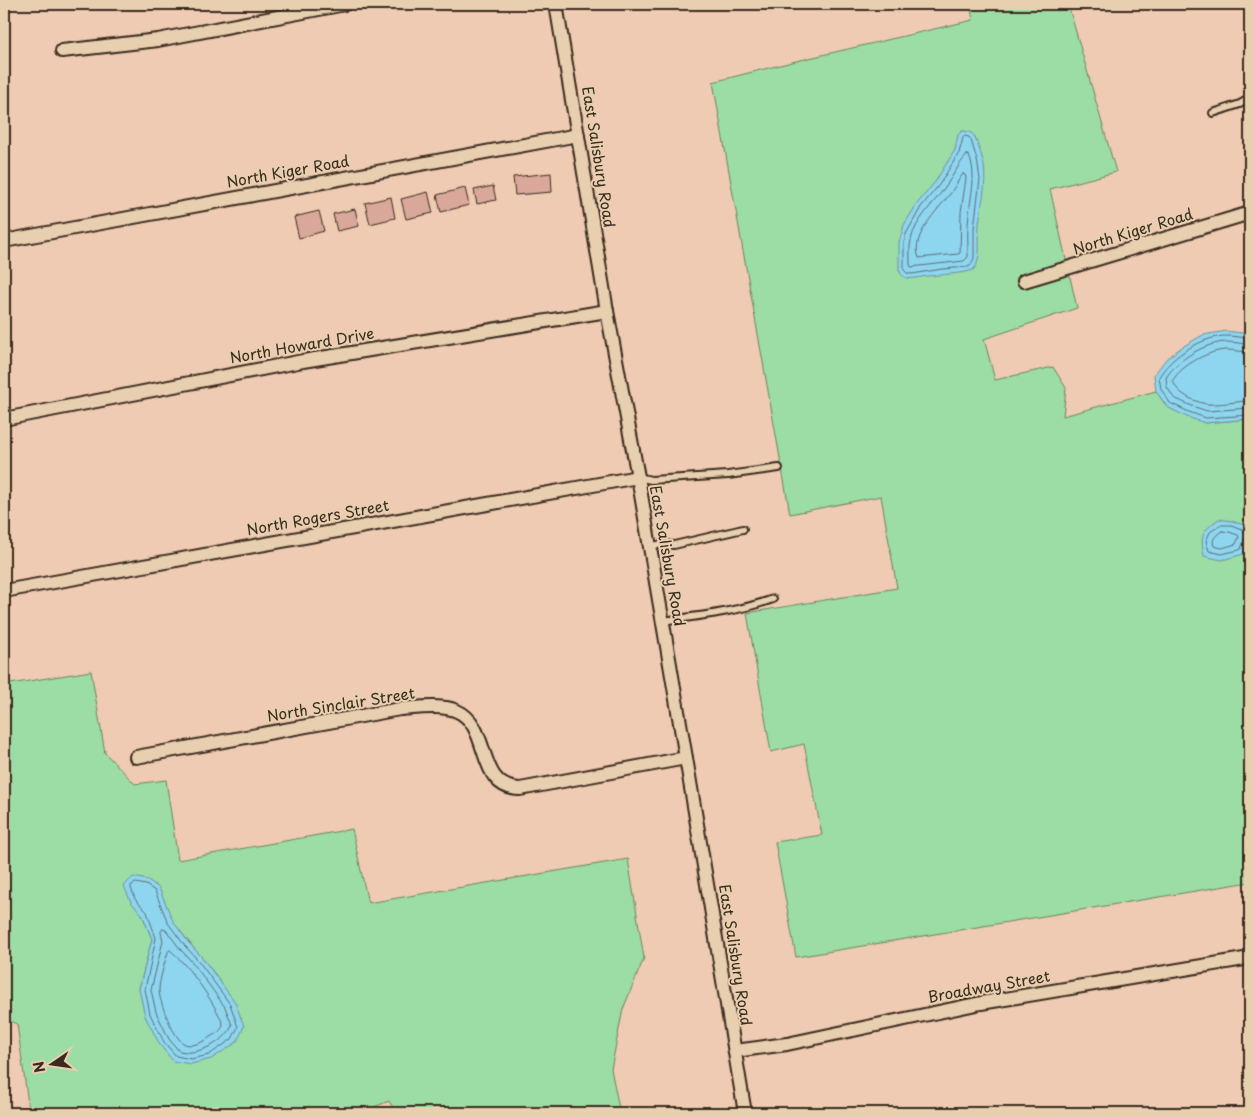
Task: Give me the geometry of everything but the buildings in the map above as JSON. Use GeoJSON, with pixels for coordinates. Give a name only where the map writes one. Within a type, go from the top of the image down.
{"type":"FeatureCollection","features":[{"type":"Feature","properties":{"kind":"street"},"geometry":{"type":"LineString","coordinates":[[62,51],[158,40],[345,4]]}},
{"type":"Feature","properties":{"kind":"street","name":"East Salisbury Road"},"geometry":{"type":"LineString","coordinates":[[556,4],[745,1113]]}},
{"type":"Feature","properties":{"kind":"street","name":"North Kiger Road"},"geometry":{"type":"LineString","coordinates":[[4,241],[578,135]]}},
{"type":"Feature","properties":{"kind":"street","name":"North Kiger Road"},"geometry":{"type":"LineString","coordinates":[[1024,281],[1250,213]]}},
{"type":"Feature","properties":{"kind":"street","name":"North Howard Drive"},"geometry":{"type":"LineString","coordinates":[[4,419],[303,361],[607,311]]}},
{"type":"Feature","properties":{"kind":"street","name":"North Rogers Street"},"geometry":{"type":"LineString","coordinates":[[4,591],[638,477]]}},
{"type":"Feature","properties":{"kind":"street","name":"North Sinclair Street"},"geometry":{"type":"LineString","coordinates":[[136,757],[400,710],[437,707],[457,711],[470,721],[476,730],[493,775],[503,785],[511,788],[520,789],[686,758]]}},
{"type":"Feature","properties":{"kind":"street","name":"Broadway Street"},"geometry":{"type":"LineString","coordinates":[[735,1052],[787,1044],[981,1003],[1250,958]]}},
{"type":"Feature","properties":{"kind":"lane"},"geometry":{"type":"LineString","coordinates":[[1213,113],[1240,104],[1250,98]]}},
{"type":"Feature","properties":{"kind":"lane"},"geometry":{"type":"LineString","coordinates":[[638,477],[651,480],[700,477],[779,468]]}},
{"type":"Feature","properties":{"kind":"lane"},"geometry":{"type":"LineString","coordinates":[[649,547],[662,544],[674,545],[743,529]]}},
{"type":"Feature","properties":{"kind":"lane"},"geometry":{"type":"LineString","coordinates":[[662,621],[717,614],[773,599]]}},
{"type":"Feature","properties":{"kind":"green space"},"geometry":{"type":"Polygon","coordinates":[[[970,4],[1068,4],[1116,172],[1050,189],[1077,308],[984,339],[995,380],[1053,367],[1066,388],[1063,416],[1156,391],[1167,407],[1205,423],[1250,419],[1250,882],[796,957],[775,842],[822,835],[804,744],[771,752],[747,613],[897,588],[881,496],[790,514],[713,82],[973,20],[970,4]]]}},
{"type":"Feature","properties":{"kind":"green space"},"geometry":{"type":"Polygon","coordinates":[[[91,671],[105,753],[135,784],[166,780],[178,860],[352,829],[368,903],[628,859],[644,958],[623,1009],[611,1069],[620,1113],[396,1113],[389,1101],[359,1113],[20,1113],[29,1111],[17,1024],[4,1019],[4,685],[91,671]],[[159,888],[142,914],[152,939],[139,989],[218,978],[172,921],[159,888]]]}},
{"type":"Feature","properties":{"kind":"water"},"geometry":{"type":"Polygon","coordinates":[[[962,131],[970,132],[974,135],[980,150],[985,173],[979,224],[979,254],[976,265],[971,271],[965,272],[914,278],[902,276],[899,269],[899,242],[904,225],[955,150],[958,135],[962,131]]]}},
{"type":"Feature","properties":{"kind":"water"},"geometry":{"type":"Polygon","coordinates":[[[1226,331],[1250,334],[1250,419],[1205,423],[1167,407],[1156,391],[1154,375],[1166,359],[1203,335],[1226,331]]]}},
{"type":"Feature","properties":{"kind":"water"},"geometry":{"type":"Polygon","coordinates":[[[1219,519],[1247,526],[1250,538],[1244,554],[1222,560],[1204,556],[1202,543],[1204,534],[1219,519]]]}},
{"type":"Feature","properties":{"kind":"water"},"geometry":{"type":"Polygon","coordinates":[[[133,877],[148,880],[159,888],[173,921],[235,1002],[244,1026],[237,1042],[211,1059],[191,1064],[173,1061],[160,1045],[145,1016],[139,989],[152,939],[142,914],[131,902],[124,886],[133,877]]]}}]}
